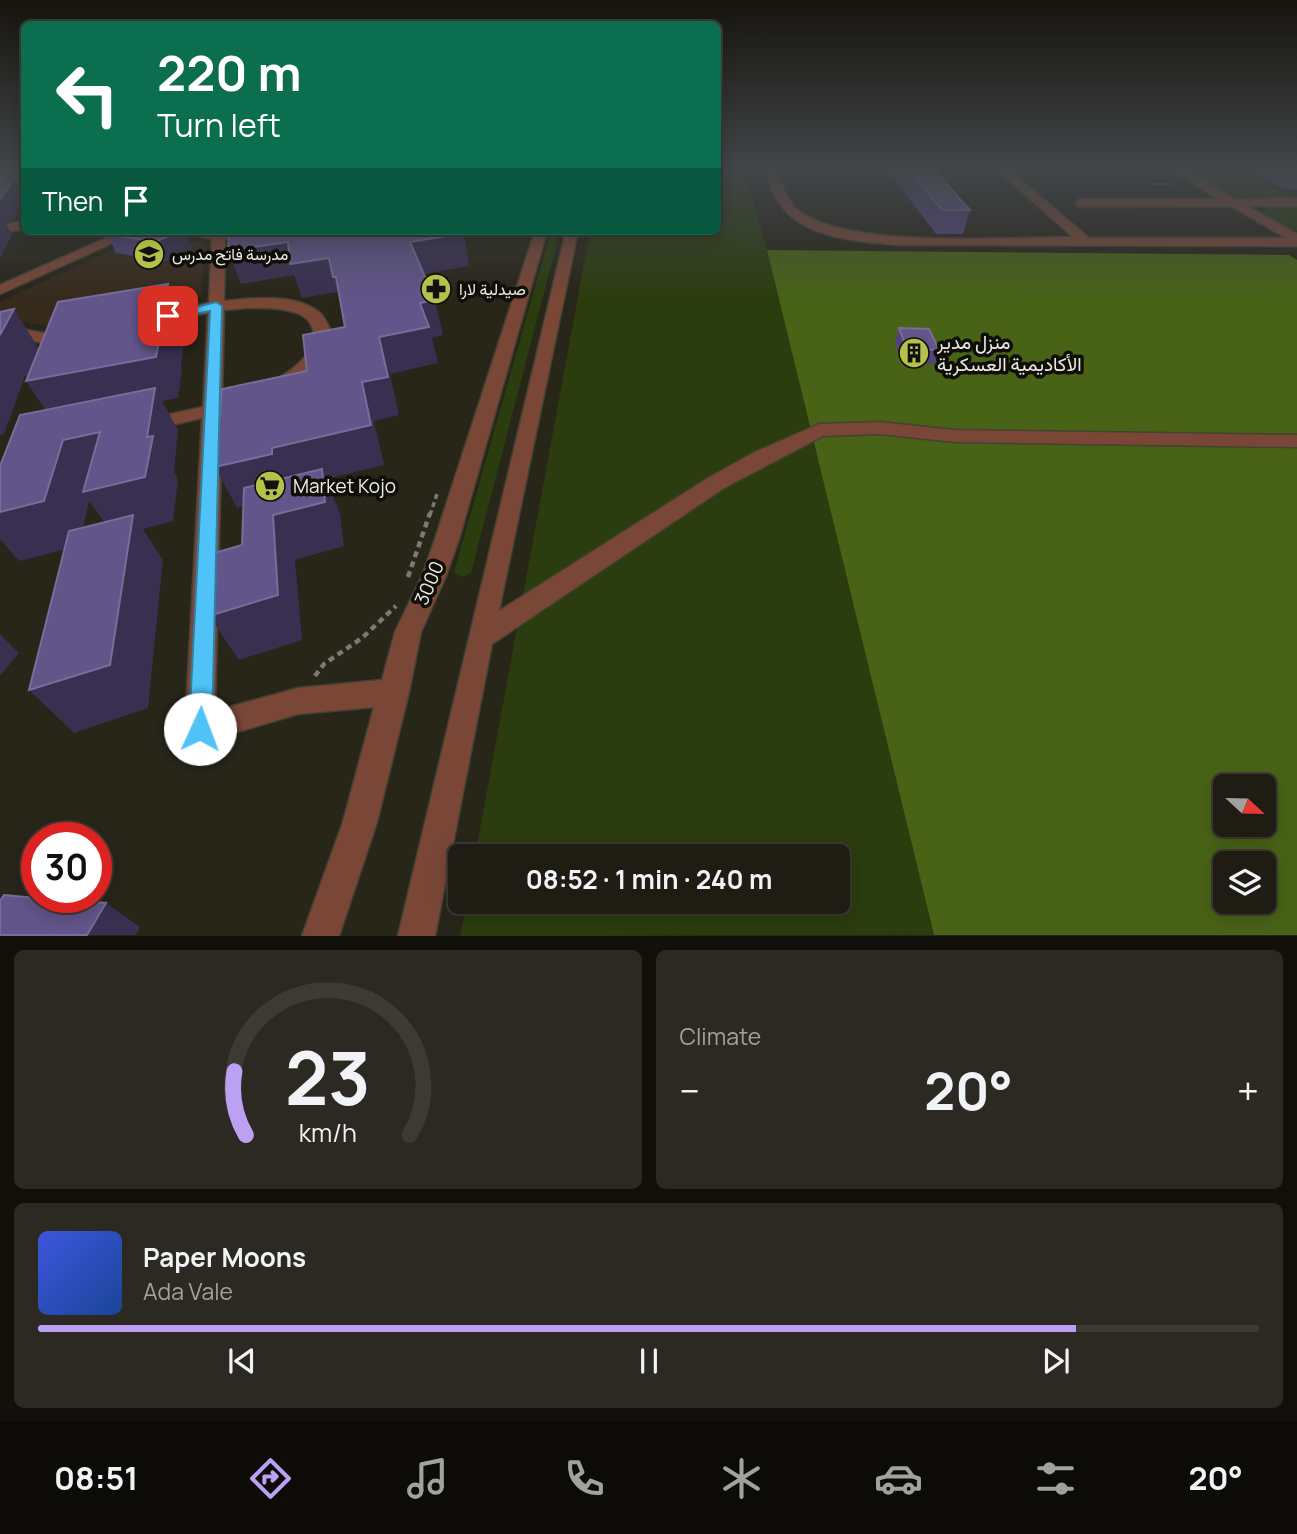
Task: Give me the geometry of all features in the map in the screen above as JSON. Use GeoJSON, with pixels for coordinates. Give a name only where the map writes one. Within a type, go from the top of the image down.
{"type":"FeatureCollection","features":[{"type":"Feature","properties":{"kind":"street"},"geometry":{"type":"LineString","coordinates":[[795,213],[813,225],[838,232],[899,241],[1297,240]]}},
{"type":"Feature","properties":{"kind":"street"},"geometry":{"type":"LineString","coordinates":[[1052,213],[1085,241]]}},
{"type":"Feature","properties":{"kind":"street"},"geometry":{"type":"LineString","coordinates":[[1250,213],[1297,240]]}},
{"type":"Feature","properties":{"kind":"street"},"geometry":{"type":"LineString","coordinates":[[0,229],[21,226]]}},
{"type":"Feature","properties":{"kind":"street"},"geometry":{"type":"LineString","coordinates":[[0,290],[124,235]]}},
{"type":"Feature","properties":{"kind":"street"},"geometry":{"type":"LineString","coordinates":[[213,235],[226,235]]}},
{"type":"Feature","properties":{"kind":"street","name":"3000"},"geometry":{"type":"LineString","coordinates":[[320,936],[360,822],[408,632],[434,576],[447,539],[540,235]]}},
{"type":"Feature","properties":{"kind":"street"},"geometry":{"type":"LineString","coordinates":[[416,936],[571,235]]}},
{"type":"Feature","properties":{"kind":"street"},"geometry":{"type":"LineString","coordinates":[[219,236],[200,729],[298,701],[395,692]]}},
{"type":"Feature","properties":{"kind":"street"},"geometry":{"type":"LineString","coordinates":[[132,428],[212,410],[251,398],[284,382],[307,364],[323,339],[320,324],[299,309],[262,302],[216,306],[139,321]]}},
{"type":"Feature","properties":{"kind":"street"},"geometry":{"type":"LineString","coordinates":[[0,330],[49,339],[88,331]]}},
{"type":"Feature","properties":{"kind":"street"},"geometry":{"type":"LineString","coordinates":[[480,638],[716,483],[760,457],[819,430],[879,428],[955,436],[1297,441]]}},
{"type":"Feature","properties":{"kind":"path"},"geometry":{"type":"LineString","coordinates":[[404,589],[440,483]]}},
{"type":"Feature","properties":{"kind":"path"},"geometry":{"type":"LineString","coordinates":[[298,701],[324,664],[362,638],[400,602]]}},
{"type":"Feature","properties":{"kind":"shaded area"},"geometry":{"type":"Polygon","coordinates":[[[145,235],[205,243],[201,296],[188,304],[50,327],[0,317],[0,302],[145,235]]]}},
{"type":"Feature","properties":{"kind":"green space"},"geometry":{"type":"Polygon","coordinates":[[[721,213],[756,213],[934,935],[460,936],[464,914],[850,914],[850,844],[477,844],[589,235],[721,235],[721,213]]]}},
{"type":"Feature","properties":{"kind":"green space"},"geometry":{"type":"Polygon","coordinates":[[[1263,213],[1297,213],[1297,231],[1267,218],[1263,213]]]}},
{"type":"Feature","properties":{"kind":"green space"},"geometry":{"type":"Polygon","coordinates":[[[550,235],[559,235],[471,573],[463,577],[454,572],[550,235]]]}},
{"type":"Feature","properties":{"kind":"green space"},"geometry":{"type":"Polygon","coordinates":[[[767,250],[1289,255],[1297,260],[1297,935],[934,935],[767,250]]]}},
{"type":"Feature","properties":{"kind":"building"},"geometry":{"type":"Polygon","coordinates":[[[113,235],[170,235],[156,242],[113,235]]]}},
{"type":"Feature","properties":{"kind":"building"},"geometry":{"type":"Polygon","coordinates":[[[229,235],[452,235],[410,242],[435,300],[420,303],[429,327],[379,337],[388,377],[362,382],[371,425],[272,448],[272,454],[215,467],[222,389],[307,371],[303,335],[345,327],[336,277],[333,277],[329,258],[290,264],[288,242],[228,251],[229,235]]]}},
{"type":"Feature","properties":{"kind":"building"},"geometry":{"type":"Polygon","coordinates":[[[168,284],[156,357],[26,381],[58,302],[168,284]]]}},
{"type":"Feature","properties":{"kind":"building"},"geometry":{"type":"Polygon","coordinates":[[[14,309],[0,335],[0,312],[14,309]]]}},
{"type":"Feature","properties":{"kind":"building"},"geometry":{"type":"Polygon","coordinates":[[[899,328],[929,329],[939,350],[907,349],[899,328]]]}},
{"type":"Feature","properties":{"kind":"building"},"geometry":{"type":"Polygon","coordinates":[[[155,388],[147,437],[153,436],[145,477],[83,492],[100,432],[63,440],[44,501],[0,512],[0,466],[20,415],[155,388]]]}},
{"type":"Feature","properties":{"kind":"building"},"geometry":{"type":"Polygon","coordinates":[[[322,469],[325,502],[273,515],[278,595],[209,616],[211,554],[242,545],[244,488],[322,469]]]}},
{"type":"Feature","properties":{"kind":"building"},"geometry":{"type":"Polygon","coordinates":[[[133,515],[110,665],[29,690],[69,531],[133,515]]]}},
{"type":"Feature","properties":{"kind":"building"},"geometry":{"type":"Polygon","coordinates":[[[4,895],[21,896],[21,913],[100,913],[87,935],[0,935],[0,901],[4,895]]]}},
{"type":"Feature","properties":{"kind":"place","name":"مدرسة فاتح مدرس"},"geometry":{"type":"Point","coordinates":[149,254]}},
{"type":"Feature","properties":{"kind":"place","name":"صيدلية لارا"},"geometry":{"type":"Point","coordinates":[436,289]}},
{"type":"Feature","properties":{"kind":"place","name":"منزل مدير الأكاديمية العسكرية"},"geometry":{"type":"Point","coordinates":[914,353]}},
{"type":"Feature","properties":{"kind":"place","name":"Market Kojo"},"geometry":{"type":"Point","coordinates":[270,486]}},
{"type":"Feature","properties":{"kind":"route"},"geometry":{"type":"LineString","coordinates":[[168,316],[216,306],[200,729]]}}]}
